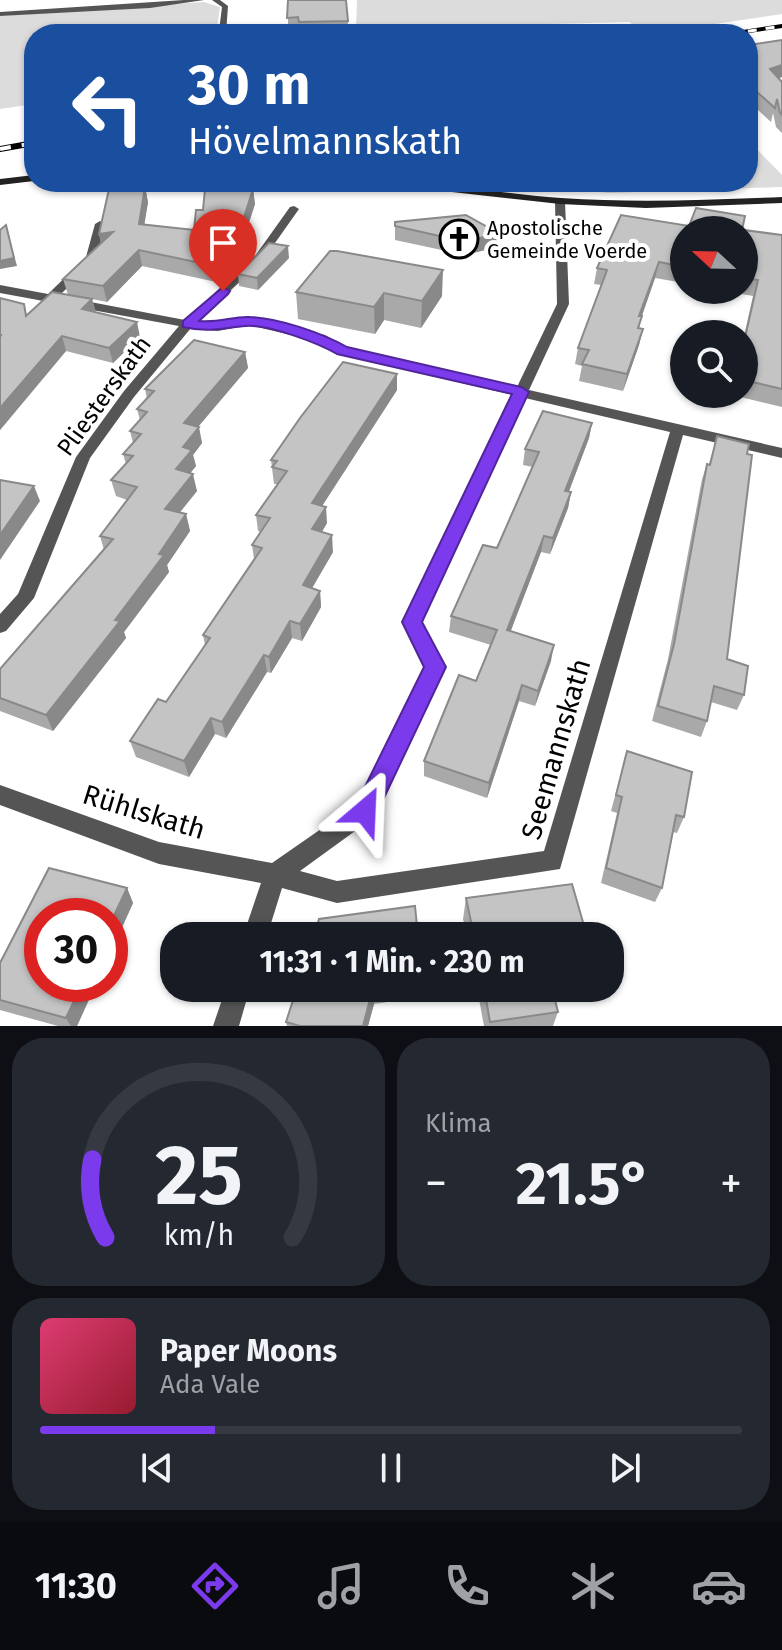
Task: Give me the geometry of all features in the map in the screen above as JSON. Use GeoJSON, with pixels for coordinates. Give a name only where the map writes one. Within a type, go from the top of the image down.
{"type":"FeatureCollection","features":[{"type":"Feature","properties":{"kind":"main road"},"geometry":{"type":"LineString","coordinates":[[0,182],[24,179]]}},
{"type":"Feature","properties":{"kind":"main road"},"geometry":{"type":"LineString","coordinates":[[479,192],[560,201],[646,205],[782,200]]}},
{"type":"Feature","properties":{"kind":"street"},"geometry":{"type":"LineString","coordinates":[[0,14],[150,6],[201,0]]}},
{"type":"Feature","properties":{"kind":"street"},"geometry":{"type":"LineString","coordinates":[[215,0],[225,6],[224,24]]}},
{"type":"Feature","properties":{"kind":"street"},"geometry":{"type":"LineString","coordinates":[[260,922],[275,875],[365,811],[435,667],[412,622],[563,304],[560,201]]}},
{"type":"Feature","properties":{"kind":"street","name":"Pliesterskath"},"geometry":{"type":"LineString","coordinates":[[0,626],[25,598],[83,457],[129,394],[188,324],[259,258],[294,209]]}},
{"type":"Feature","properties":{"kind":"street"},"geometry":{"type":"LineString","coordinates":[[51,298],[91,258],[100,224]]}},
{"type":"Feature","properties":{"kind":"street"},"geometry":{"type":"LineString","coordinates":[[0,289],[188,324],[218,327],[249,321],[320,338],[342,351],[782,453]]}},
{"type":"Feature","properties":{"kind":"street","name":"Seemannskath"},"geometry":{"type":"LineString","coordinates":[[275,875],[337,892],[552,861],[678,428]]}},
{"type":"Feature","properties":{"kind":"street","name":"Rühlskath"},"geometry":{"type":"LineString","coordinates":[[0,795],[159,853],[275,875]]}},
{"type":"Feature","properties":{"kind":"street"},"geometry":{"type":"LineString","coordinates":[[226,1026],[234,1002]]}},
{"type":"Feature","properties":{"kind":"shaded area"},"geometry":{"type":"Polygon","coordinates":[[[357,0],[782,0],[782,14],[714,24],[356,24],[357,0]]]}},
{"type":"Feature","properties":{"kind":"shaded area"},"geometry":{"type":"Polygon","coordinates":[[[204,2],[220,7],[217,24],[24,24],[24,105],[0,109],[0,16],[204,2]]]}},
{"type":"Feature","properties":{"kind":"shaded area"},"geometry":{"type":"Polygon","coordinates":[[[758,150],[782,175],[782,187],[758,188],[758,150]]]}},
{"type":"Feature","properties":{"kind":"building"},"geometry":{"type":"Polygon","coordinates":[[[288,0],[346,0],[348,21],[299,22],[298,17],[287,18],[288,0]]]}},
{"type":"Feature","properties":{"kind":"building"},"geometry":{"type":"Polygon","coordinates":[[[782,40],[782,65],[770,69],[782,82],[782,115],[777,99],[775,108],[758,93],[758,44],[782,40]]]}},
{"type":"Feature","properties":{"kind":"building"},"geometry":{"type":"Polygon","coordinates":[[[108,192],[144,192],[139,224],[194,230],[196,210],[203,210],[205,192],[252,192],[239,233],[253,236],[219,267],[139,250],[103,286],[63,279],[113,232],[99,234],[108,192]]]}},
{"type":"Feature","properties":{"kind":"building"},"geometry":{"type":"Polygon","coordinates":[[[696,208],[745,216],[693,216],[696,208]]]}},
{"type":"Feature","properties":{"kind":"building"},"geometry":{"type":"Polygon","coordinates":[[[466,215],[498,233],[466,242],[395,226],[395,222],[466,215]]]}},
{"type":"Feature","properties":{"kind":"building"},"geometry":{"type":"Polygon","coordinates":[[[621,215],[670,223],[670,264],[659,262],[639,316],[642,316],[638,328],[643,329],[627,374],[582,364],[589,350],[578,348],[607,270],[597,268],[621,215]]]}},
{"type":"Feature","properties":{"kind":"building"},"geometry":{"type":"Polygon","coordinates":[[[6,225],[14,258],[0,261],[0,230],[6,225]]]}},
{"type":"Feature","properties":{"kind":"building"},"geometry":{"type":"Polygon","coordinates":[[[758,232],[782,235],[782,389],[758,383],[758,320],[749,320],[753,304],[758,304],[758,232]]]}},
{"type":"Feature","properties":{"kind":"building"},"geometry":{"type":"Polygon","coordinates":[[[269,243],[288,246],[257,278],[238,274],[269,243]]]}},
{"type":"Feature","properties":{"kind":"building"},"geometry":{"type":"Polygon","coordinates":[[[330,251],[443,270],[422,301],[384,293],[374,307],[296,292],[330,251]]]}},
{"type":"Feature","properties":{"kind":"building"},"geometry":{"type":"Polygon","coordinates":[[[52,292],[92,299],[82,309],[137,322],[109,348],[62,336],[0,408],[0,298],[24,304],[26,316],[52,292]]]}},
{"type":"Feature","properties":{"kind":"building"},"geometry":{"type":"Polygon","coordinates":[[[194,340],[245,352],[184,423],[199,427],[183,447],[192,450],[176,469],[193,474],[165,509],[186,514],[159,554],[164,555],[115,620],[120,621],[46,715],[0,698],[0,669],[113,539],[100,536],[137,487],[111,480],[133,456],[123,454],[141,434],[130,431],[147,412],[137,409],[154,391],[145,389],[194,340]]]}},
{"type":"Feature","properties":{"kind":"building"},"geometry":{"type":"Polygon","coordinates":[[[343,362],[397,374],[312,503],[326,507],[312,529],[332,535],[303,585],[320,591],[300,624],[290,621],[269,657],[264,655],[222,722],[211,718],[184,761],[130,741],[158,699],[166,702],[210,638],[203,635],[262,548],[252,545],[270,518],[256,515],[287,471],[272,467],[277,461],[271,460],[343,362]]]}},
{"type":"Feature","properties":{"kind":"building"},"geometry":{"type":"Polygon","coordinates":[[[543,411],[592,423],[565,491],[571,492],[553,538],[544,536],[507,630],[554,645],[538,691],[522,685],[489,783],[424,761],[459,675],[476,681],[497,630],[451,616],[483,545],[497,548],[539,452],[525,449],[543,411]]]}},
{"type":"Feature","properties":{"kind":"building"},"geometry":{"type":"Polygon","coordinates":[[[717,436],[749,444],[747,454],[752,455],[727,659],[748,666],[744,695],[714,686],[707,721],[658,706],[674,644],[707,464],[710,465],[717,436]]]}},
{"type":"Feature","properties":{"kind":"building"},"geometry":{"type":"Polygon","coordinates":[[[0,480],[34,486],[0,535],[0,480]]]}},
{"type":"Feature","properties":{"kind":"building"},"geometry":{"type":"Polygon","coordinates":[[[627,751],[692,772],[684,817],[676,815],[662,888],[606,868],[622,797],[616,795],[627,751]]]}},
{"type":"Feature","properties":{"kind":"building"},"geometry":{"type":"Polygon","coordinates":[[[49,868],[127,888],[122,898],[34,898],[49,868]]]}},
{"type":"Feature","properties":{"kind":"building"},"geometry":{"type":"Polygon","coordinates":[[[572,884],[583,922],[471,922],[466,898],[572,884]]]}},
{"type":"Feature","properties":{"kind":"building"},"geometry":{"type":"Polygon","coordinates":[[[415,906],[417,922],[318,922],[319,919],[415,906]]]}},
{"type":"Feature","properties":{"kind":"building"},"geometry":{"type":"Polygon","coordinates":[[[24,916],[24,1002],[74,1002],[66,1018],[0,1000],[0,963],[24,916]]]}},
{"type":"Feature","properties":{"kind":"building"},"geometry":{"type":"Polygon","coordinates":[[[292,1002],[369,1002],[363,1026],[300,1026],[286,1022],[292,1002]]]}},
{"type":"Feature","properties":{"kind":"building"},"geometry":{"type":"Polygon","coordinates":[[[486,1002],[556,1002],[558,1012],[490,1022],[486,1002]]]}},
{"type":"Feature","properties":{"kind":"railway"},"geometry":{"type":"LineString","coordinates":[[758,30],[782,26]]}},
{"type":"Feature","properties":{"kind":"railway"},"geometry":{"type":"LineString","coordinates":[[0,149],[24,145]]}},
{"type":"Feature","properties":{"kind":"place","name":"Apostolische Gemeinde Voerde"},"geometry":{"type":"Point","coordinates":[459,239]}},
{"type":"Feature","properties":{"kind":"route"},"geometry":{"type":"LineString","coordinates":[[223,291],[188,324],[218,327],[249,321],[320,338],[342,351],[521,392],[412,622],[435,667],[365,811]]}}]}
